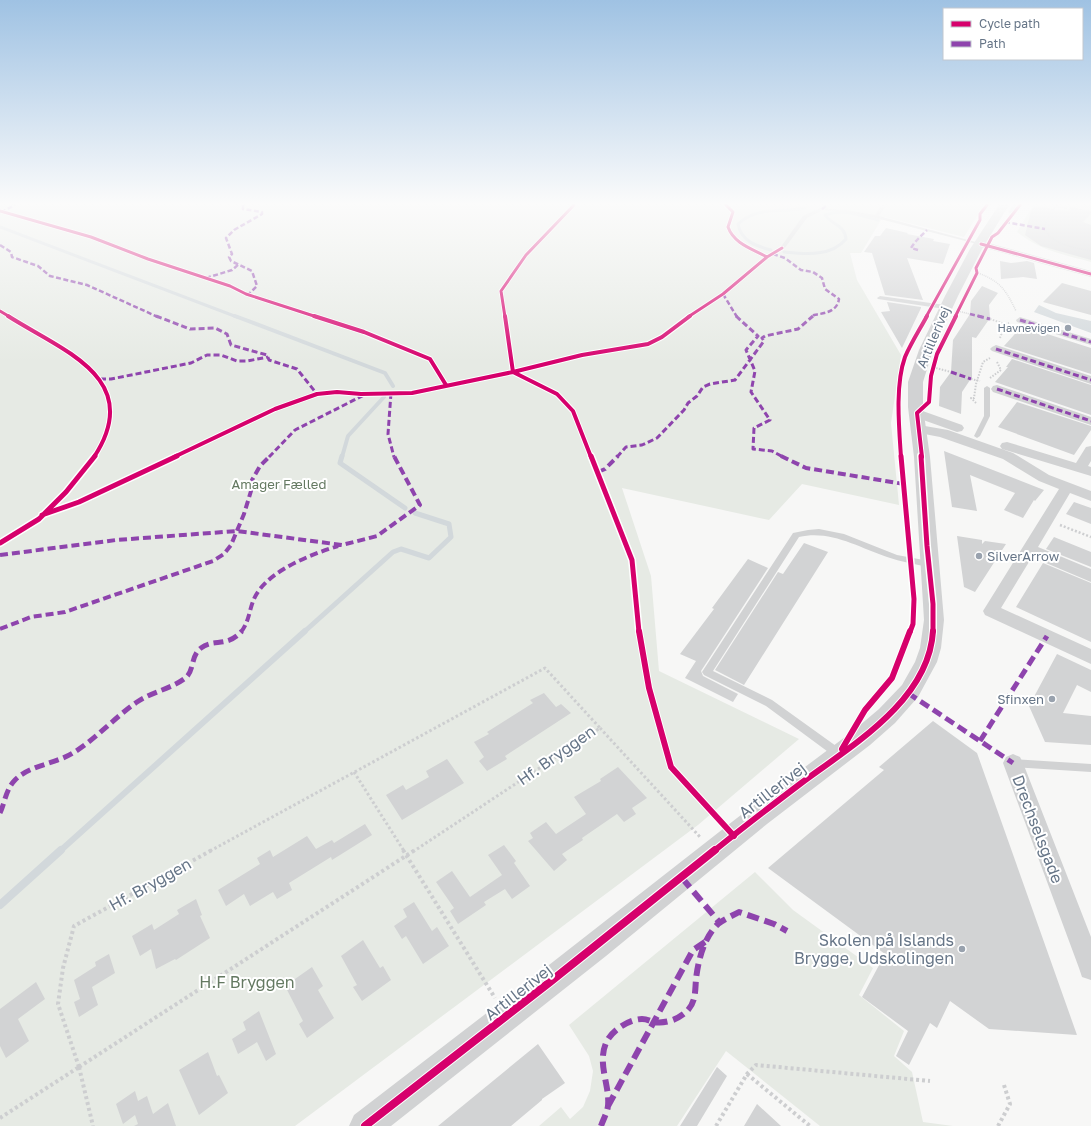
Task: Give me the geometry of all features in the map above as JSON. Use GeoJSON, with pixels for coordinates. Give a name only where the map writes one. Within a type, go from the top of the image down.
{"type":"FeatureCollection","features":[{"type":"Feature","properties":{"kind":"street","name":"Artillerivej"},"geometry":{"type":"LineString","coordinates":[[365,1126],[507,1017],[839,754],[892,711],[915,685],[926,662],[934,629],[934,602],[929,564],[915,388],[919,368],[952,309],[964,270],[974,258]]}},
{"type":"Feature","properties":{"kind":"street"},"geometry":{"type":"LineString","coordinates":[[1030,258],[1091,274]]}},
{"type":"Feature","properties":{"kind":"street"},"geometry":{"type":"LineString","coordinates":[[1020,320],[1091,342]]}},
{"type":"Feature","properties":{"kind":"street"},"geometry":{"type":"LineString","coordinates":[[995,353],[1091,380]]}},
{"type":"Feature","properties":{"kind":"street"},"geometry":{"type":"LineString","coordinates":[[992,387],[1091,421]]}},
{"type":"Feature","properties":{"kind":"street"},"geometry":{"type":"LineString","coordinates":[[918,421],[977,436],[1029,454],[1061,461],[1085,470],[1091,450]]}},
{"type":"Feature","properties":{"kind":"street"},"geometry":{"type":"LineString","coordinates":[[918,421],[943,433],[1008,456],[1044,478],[1091,496]]}},
{"type":"Feature","properties":{"kind":"street"},"geometry":{"type":"LineString","coordinates":[[1067,487],[991,611],[1091,657]]}},
{"type":"Feature","properties":{"kind":"street"},"geometry":{"type":"LineString","coordinates":[[1029,549],[1091,576]]}},
{"type":"Feature","properties":{"kind":"street","name":"Drechselsgade"},"geometry":{"type":"LineString","coordinates":[[1013,763],[1091,968]]}},
{"type":"Feature","properties":{"kind":"lane"},"geometry":{"type":"LineString","coordinates":[[880,298],[921,303],[952,309]]}},
{"type":"Feature","properties":{"kind":"lane"},"geometry":{"type":"LineString","coordinates":[[977,436],[987,416],[992,387]]}},
{"type":"Feature","properties":{"kind":"lane"},"geometry":{"type":"LineString","coordinates":[[839,754],[769,703],[707,672],[796,535],[814,531],[830,533],[846,537],[885,554],[929,564]]}},
{"type":"Feature","properties":{"kind":"lane","name":"Drechselsgade"},"geometry":{"type":"LineString","coordinates":[[1013,763],[1091,768]]}},
{"type":"Feature","properties":{"kind":"path"},"geometry":{"type":"LineString","coordinates":[[980,258],[976,268],[976,274],[987,276],[1007,289],[1020,320]]}},
{"type":"Feature","properties":{"kind":"path"},"geometry":{"type":"LineString","coordinates":[[952,309],[961,305]]}},
{"type":"Feature","properties":{"kind":"path"},"geometry":{"type":"LineString","coordinates":[[952,309],[970,314]]}},
{"type":"Feature","properties":{"kind":"path"},"geometry":{"type":"LineString","coordinates":[[952,309],[955,317]]}},
{"type":"Feature","properties":{"kind":"path"},"geometry":{"type":"LineString","coordinates":[[990,319],[1005,324]]}},
{"type":"Feature","properties":{"kind":"path"},"geometry":{"type":"LineString","coordinates":[[992,387],[990,377],[1001,370],[995,353]]}},
{"type":"Feature","properties":{"kind":"path"},"geometry":{"type":"LineString","coordinates":[[935,361],[933,370],[951,372]]}},
{"type":"Feature","properties":{"kind":"path"},"geometry":{"type":"LineString","coordinates":[[971,379],[978,381]]}},
{"type":"Feature","properties":{"kind":"path"},"geometry":{"type":"LineString","coordinates":[[1046,519],[1091,537]]}},
{"type":"Feature","properties":{"kind":"path"},"geometry":{"type":"LineString","coordinates":[[600,728],[714,853]]}},
{"type":"Feature","properties":{"kind":"path"},"geometry":{"type":"LineString","coordinates":[[354,772],[507,1017]]}},
{"type":"Feature","properties":{"kind":"path"},"geometry":{"type":"LineString","coordinates":[[716,1126],[747,1074],[756,1065],[930,1080]]}},
{"type":"Feature","properties":{"kind":"path"},"geometry":{"type":"LineString","coordinates":[[0,1118],[79,1067]]}},
{"type":"Feature","properties":{"kind":"path"},"geometry":{"type":"LineString","coordinates":[[747,1074],[810,1126]]}},
{"type":"Feature","properties":{"kind":"path"},"geometry":{"type":"LineString","coordinates":[[998,1126],[1010,1104],[1004,1085]]}},
{"type":"Feature","properties":{"kind":"green space","name":"Amager Fælled"},"geometry":{"type":"Polygon","coordinates":[[[0,258],[851,258],[857,280],[901,355],[891,423],[899,505],[802,484],[769,520],[622,488],[651,576],[659,671],[799,739],[698,825],[295,1126],[0,1126],[0,258]]]}},
{"type":"Feature","properties":{"kind":"green space"},"geometry":{"type":"Polygon","coordinates":[[[1074,258],[1091,258],[1091,262],[1074,258]]]}},
{"type":"Feature","properties":{"kind":"green space"},"geometry":{"type":"Polygon","coordinates":[[[755,872],[793,910],[873,968],[859,995],[904,1031],[894,1056],[912,1072],[923,1122],[953,1126],[820,1126],[726,1051],[677,1126],[539,1126],[561,1107],[570,1119],[583,1107],[590,1091],[593,1071],[589,1056],[569,1025],[755,872]]]}},
{"type":"Feature","properties":{"kind":"shaded area","name":"Havnevigen"},"geometry":{"type":"Polygon","coordinates":[[[1039,305],[1056,313],[1091,321],[1091,333],[1034,312],[1039,305]]]}},
{"type":"Feature","properties":{"kind":"building"},"geometry":{"type":"Polygon","coordinates":[[[873,258],[945,258],[943,264],[907,258],[923,300],[885,295],[873,258]]]}},
{"type":"Feature","properties":{"kind":"building"},"geometry":{"type":"Polygon","coordinates":[[[1082,258],[1091,258],[1091,260],[1082,258]]]}},
{"type":"Feature","properties":{"kind":"building"},"geometry":{"type":"Polygon","coordinates":[[[1000,261],[1011,263],[1027,261],[1034,263],[1037,279],[1023,277],[1001,279],[1000,261]]]}},
{"type":"Feature","properties":{"kind":"building"},"geometry":{"type":"Polygon","coordinates":[[[1062,283],[1091,291],[1091,315],[1043,302],[1062,283]]]}},
{"type":"Feature","properties":{"kind":"building"},"geometry":{"type":"Polygon","coordinates":[[[982,286],[998,293],[989,305],[990,318],[976,338],[972,337],[972,377],[962,392],[961,414],[939,406],[940,387],[951,372],[953,340],[970,314],[971,301],[982,286]]]}},
{"type":"Feature","properties":{"kind":"building"},"geometry":{"type":"Polygon","coordinates":[[[887,302],[921,307],[902,348],[881,312],[890,311],[887,302]]]}},
{"type":"Feature","properties":{"kind":"building"},"geometry":{"type":"Polygon","coordinates":[[[1022,326],[1091,348],[1091,374],[1004,346],[1022,326]]]}},
{"type":"Feature","properties":{"kind":"building"},"geometry":{"type":"Polygon","coordinates":[[[1012,359],[1091,385],[1091,415],[995,382],[1008,367],[1006,367],[1012,359]]]}},
{"type":"Feature","properties":{"kind":"building"},"geometry":{"type":"Polygon","coordinates":[[[1017,402],[1091,426],[1091,430],[1074,455],[998,427],[1017,402]]]}},
{"type":"Feature","properties":{"kind":"building"},"geometry":{"type":"Polygon","coordinates":[[[944,451],[1044,490],[1035,501],[1034,500],[1023,518],[1004,510],[1015,493],[970,475],[977,511],[952,507],[944,451]]]}},
{"type":"Feature","properties":{"kind":"building"},"geometry":{"type":"Polygon","coordinates":[[[1074,502],[1091,508],[1091,524],[1066,514],[1074,502]]]}},
{"type":"Feature","properties":{"kind":"building","name":"SilverArrow"},"geometry":{"type":"Polygon","coordinates":[[[957,536],[982,540],[982,544],[985,541],[1006,544],[975,592],[964,587],[957,536]]]}},
{"type":"Feature","properties":{"kind":"building"},"geometry":{"type":"Polygon","coordinates":[[[1054,537],[1091,552],[1091,567],[1046,549],[1054,537]]]}},
{"type":"Feature","properties":{"kind":"building"},"geometry":{"type":"Polygon","coordinates":[[[804,543],[828,552],[744,685],[715,670],[778,572],[783,574],[804,543]]]}},
{"type":"Feature","properties":{"kind":"building"},"geometry":{"type":"Polygon","coordinates":[[[748,559],[768,568],[701,671],[703,676],[738,694],[733,702],[685,678],[696,661],[680,654],[714,609],[712,608],[748,559]]]}},
{"type":"Feature","properties":{"kind":"building"},"geometry":{"type":"Polygon","coordinates":[[[1043,563],[1091,583],[1091,642],[1016,607],[1043,563]]]}},
{"type":"Feature","properties":{"kind":"building","name":"Sfinxen"},"geometry":{"type":"Polygon","coordinates":[[[1057,654],[1091,670],[1091,692],[1077,685],[1063,713],[1091,716],[1091,745],[1045,742],[1029,706],[1057,654]]]}},
{"type":"Feature","properties":{"kind":"building"},"geometry":{"type":"Polygon","coordinates":[[[544,693],[556,707],[561,704],[571,713],[505,756],[507,759],[487,771],[479,761],[484,757],[474,742],[489,734],[487,732],[533,703],[530,700],[544,693]]]}},
{"type":"Feature","properties":{"kind":"building","name":"Skolen på Islands Brygge, Udskolingen"},"geometry":{"type":"Polygon","coordinates":[[[933,721],[977,753],[1077,1035],[989,1029],[950,1001],[937,1028],[930,1023],[909,1065],[896,1056],[908,1031],[862,997],[885,954],[768,868],[884,770],[879,767],[933,721]]]}},
{"type":"Feature","properties":{"kind":"building"},"geometry":{"type":"Polygon","coordinates":[[[447,759],[464,783],[402,820],[386,795],[403,785],[406,790],[429,777],[426,771],[447,759]]]}},
{"type":"Feature","properties":{"kind":"building"},"geometry":{"type":"Polygon","coordinates":[[[618,767],[647,798],[632,808],[636,814],[624,822],[617,814],[582,838],[583,840],[562,854],[567,860],[554,871],[528,841],[533,838],[530,833],[546,822],[556,834],[586,814],[574,797],[601,781],[600,779],[618,767]]]}},
{"type":"Feature","properties":{"kind":"building"},"geometry":{"type":"Polygon","coordinates":[[[365,824],[372,835],[332,860],[331,857],[289,883],[292,890],[277,899],[273,892],[250,906],[244,894],[226,906],[218,890],[260,864],[257,858],[270,850],[273,857],[307,836],[316,849],[332,840],[334,843],[365,824]]]}},
{"type":"Feature","properties":{"kind":"building"},"geometry":{"type":"Polygon","coordinates":[[[504,845],[516,861],[514,863],[530,886],[512,899],[505,889],[484,902],[486,905],[458,924],[450,911],[454,908],[436,882],[452,871],[470,897],[502,875],[488,855],[504,845]]]}},
{"type":"Feature","properties":{"kind":"building"},"geometry":{"type":"Polygon","coordinates":[[[196,899],[202,915],[200,916],[210,938],[176,960],[175,959],[156,969],[151,949],[140,956],[132,936],[152,924],[154,930],[179,914],[177,910],[196,899]]]}},
{"type":"Feature","properties":{"kind":"building"},"geometry":{"type":"Polygon","coordinates":[[[414,902],[432,931],[437,927],[449,946],[423,964],[406,936],[402,939],[394,926],[407,917],[403,909],[414,902]]]}},
{"type":"Feature","properties":{"kind":"building"},"geometry":{"type":"Polygon","coordinates":[[[363,940],[380,968],[383,966],[391,980],[362,1001],[353,987],[357,985],[341,956],[363,940]]]}},
{"type":"Feature","properties":{"kind":"building"},"geometry":{"type":"Polygon","coordinates":[[[109,954],[115,973],[92,987],[98,1005],[79,1017],[74,1002],[80,999],[74,980],[96,966],[95,962],[109,954]]]}},
{"type":"Feature","properties":{"kind":"building"},"geometry":{"type":"Polygon","coordinates":[[[312,967],[323,986],[318,990],[334,1018],[307,1038],[299,1024],[303,1021],[285,986],[312,967]]]}},
{"type":"Feature","properties":{"kind":"building"},"geometry":{"type":"Polygon","coordinates":[[[36,982],[45,999],[18,1019],[29,1041],[6,1058],[0,1046],[0,1009],[36,982]]]}},
{"type":"Feature","properties":{"kind":"building"},"geometry":{"type":"Polygon","coordinates":[[[259,1011],[276,1054],[266,1061],[257,1042],[238,1054],[232,1039],[246,1030],[243,1022],[259,1011]]]}},
{"type":"Feature","properties":{"kind":"building"},"geometry":{"type":"Polygon","coordinates":[[[538,1044],[565,1083],[542,1099],[511,1126],[438,1126],[538,1044]]]}},
{"type":"Feature","properties":{"kind":"building"},"geometry":{"type":"Polygon","coordinates":[[[208,1052],[217,1076],[219,1075],[228,1093],[199,1115],[179,1070],[208,1052]]]}},
{"type":"Feature","properties":{"kind":"building"},"geometry":{"type":"Polygon","coordinates":[[[717,1067],[727,1076],[697,1126],[680,1126],[717,1067]]]}},
{"type":"Feature","properties":{"kind":"building"},"geometry":{"type":"Polygon","coordinates":[[[135,1091],[138,1101],[147,1096],[153,1114],[168,1103],[176,1126],[134,1126],[138,1124],[135,1115],[123,1124],[116,1104],[135,1091]]]}},
{"type":"Feature","properties":{"kind":"building"},"geometry":{"type":"Polygon","coordinates":[[[757,1104],[781,1126],[744,1126],[757,1104]]]}},
{"type":"Feature","properties":{"kind":"waterway"},"geometry":{"type":"LineString","coordinates":[[80,258],[237,317]]}},
{"type":"Feature","properties":{"kind":"waterway"},"geometry":{"type":"LineString","coordinates":[[235,316],[385,373],[393,386]]}},
{"type":"Feature","properties":{"kind":"waterway"},"geometry":{"type":"LineString","coordinates":[[342,457],[348,436],[384,397]]}},
{"type":"Feature","properties":{"kind":"waterway"},"geometry":{"type":"LineString","coordinates":[[342,456],[340,463],[405,508]]}},
{"type":"Feature","properties":{"kind":"waterway"},"geometry":{"type":"LineString","coordinates":[[304,632],[393,552],[401,549],[429,558],[451,537],[449,524],[415,513]]}},
{"type":"Feature","properties":{"kind":"waterway"},"geometry":{"type":"LineString","coordinates":[[60,851],[305,631]]}},
{"type":"Feature","properties":{"kind":"waterway"},"geometry":{"type":"LineString","coordinates":[[0,905],[61,850]]}},
{"type":"Feature","properties":{"kind":"marked path"},"geometry":{"type":"LineString","coordinates":[[14,258],[43,268],[50,276],[87,285],[172,323],[190,329],[215,328],[227,334],[231,345],[259,352],[267,355],[269,360],[297,369],[317,394]]}},
{"type":"Feature","properties":{"kind":"marked path"},"geometry":{"type":"LineString","coordinates":[[229,258],[231,261],[252,271],[257,286],[248,295]]}},
{"type":"Feature","properties":{"kind":"marked path"},"geometry":{"type":"LineString","coordinates":[[598,472],[605,469],[626,447],[642,445],[657,438],[684,410],[688,403],[697,396],[703,387],[710,384],[735,380],[750,359],[761,347],[764,341],[762,338],[765,336],[798,329],[814,315],[830,311],[836,307],[839,299],[825,289],[822,278],[813,272],[801,270],[784,258]]}},
{"type":"Feature","properties":{"kind":"marked path"},"geometry":{"type":"LineString","coordinates":[[206,278],[232,270],[239,264]]}},
{"type":"Feature","properties":{"kind":"marked path"},"geometry":{"type":"LineString","coordinates":[[723,294],[735,315],[758,336],[746,350],[755,371],[751,392],[770,420],[754,428],[753,449],[772,451],[806,468],[904,484]]}},
{"type":"Feature","properties":{"kind":"marked path"},"geometry":{"type":"LineString","coordinates":[[970,314],[990,319]]}},
{"type":"Feature","properties":{"kind":"marked path"},"geometry":{"type":"LineString","coordinates":[[1020,320],[1091,342]]}},
{"type":"Feature","properties":{"kind":"marked path"},"geometry":{"type":"LineString","coordinates":[[996,349],[1091,380]]}},
{"type":"Feature","properties":{"kind":"marked path"},"geometry":{"type":"LineString","coordinates":[[100,379],[111,379],[191,363],[207,355],[221,355],[237,361],[247,361],[268,357]]}},
{"type":"Feature","properties":{"kind":"marked path"},"geometry":{"type":"LineString","coordinates":[[951,372],[971,379]]}},
{"type":"Feature","properties":{"kind":"marked path"},"geometry":{"type":"LineString","coordinates":[[997,389],[1091,421]]}},
{"type":"Feature","properties":{"kind":"marked path"},"geometry":{"type":"LineString","coordinates":[[0,555],[116,540],[237,531],[342,545],[377,536],[420,505],[394,457],[388,434],[391,393]]}},
{"type":"Feature","properties":{"kind":"marked path"},"geometry":{"type":"LineString","coordinates":[[0,629],[31,617],[65,612],[213,561],[224,554],[231,545],[244,514],[251,491],[252,480],[260,466],[295,430],[364,395]]}},
{"type":"Feature","properties":{"kind":"marked path"},"geometry":{"type":"LineString","coordinates":[[0,813],[9,788],[21,775],[62,759],[74,752],[85,745],[137,702],[153,693],[183,680],[192,670],[196,655],[201,648],[208,645],[230,641],[244,629],[256,595],[270,579],[305,558],[338,546]]}},
{"type":"Feature","properties":{"kind":"marked path"},"geometry":{"type":"LineString","coordinates":[[980,741],[1047,636]]}},
{"type":"Feature","properties":{"kind":"marked path"},"geometry":{"type":"LineString","coordinates":[[908,693],[1013,763]]}},
{"type":"Feature","properties":{"kind":"marked path"},"geometry":{"type":"LineString","coordinates":[[682,878],[720,923]]}},
{"type":"Feature","properties":{"kind":"marked path"},"geometry":{"type":"LineString","coordinates":[[601,1126],[608,1106],[603,1058],[606,1043],[612,1034],[627,1023],[638,1019],[664,1022],[677,1018],[691,1007],[694,999],[698,965],[702,951],[716,926],[724,920],[739,912],[774,924],[787,931]]}},
{"type":"Feature","properties":{"kind":"marked path"},"geometry":{"type":"LineString","coordinates":[[608,1106],[693,950],[708,940]]}},
{"type":"Feature","properties":{"kind":"cycle path"},"geometry":{"type":"LineString","coordinates":[[144,258],[230,286],[246,294],[364,332],[430,359],[446,385]]}},
{"type":"Feature","properties":{"kind":"cycle path"},"geometry":{"type":"LineString","coordinates":[[524,258],[501,291],[513,372],[557,394],[573,411],[632,560],[638,627],[649,688],[671,767],[734,836]]}},
{"type":"Feature","properties":{"kind":"cycle path"},"geometry":{"type":"LineString","coordinates":[[42,515],[79,502],[275,409],[317,394],[337,392],[361,394],[412,393],[513,372],[582,355],[648,344],[662,337],[685,319],[723,294],[766,258]]}},
{"type":"Feature","properties":{"kind":"cycle path"},"geometry":{"type":"LineString","coordinates":[[842,749],[865,710],[892,678],[913,624],[914,599],[900,441],[899,400],[901,378],[905,358],[958,258]]}},
{"type":"Feature","properties":{"kind":"cycle path"},"geometry":{"type":"LineString","coordinates":[[365,1126],[597,946],[758,816],[875,727],[910,691],[919,678],[926,663],[933,634],[934,619],[927,546],[921,446],[917,413],[929,402],[931,376],[937,354],[977,273],[976,268],[981,258]]}},
{"type":"Feature","properties":{"kind":"cycle path"},"geometry":{"type":"LineString","coordinates":[[1031,258],[1091,274]]}},
{"type":"Feature","properties":{"kind":"cycle path"},"geometry":{"type":"LineString","coordinates":[[0,311],[68,352],[93,371],[104,385],[110,409],[109,425],[104,440],[75,482],[39,519],[0,543]]}},
{"type":"Feature","properties":{"kind":"place","name":"Havnevigen"},"geometry":{"type":"Point","coordinates":[1068,328]}},
{"type":"Feature","properties":{"kind":"place","name":"SilverArrow"},"geometry":{"type":"Point","coordinates":[979,556]}},
{"type":"Feature","properties":{"kind":"place","name":"Sfinxen"},"geometry":{"type":"Point","coordinates":[1052,699]}},
{"type":"Feature","properties":{"kind":"place","name":"Skolen på Islands Brygge, Udskolingen"},"geometry":{"type":"Point","coordinates":[962,949]}},
{"type":"Feature","properties":{"kind":"park label","name":"H.F Bryggen"},"geometry":{"type":"Point","coordinates":[247,982]}}]}
